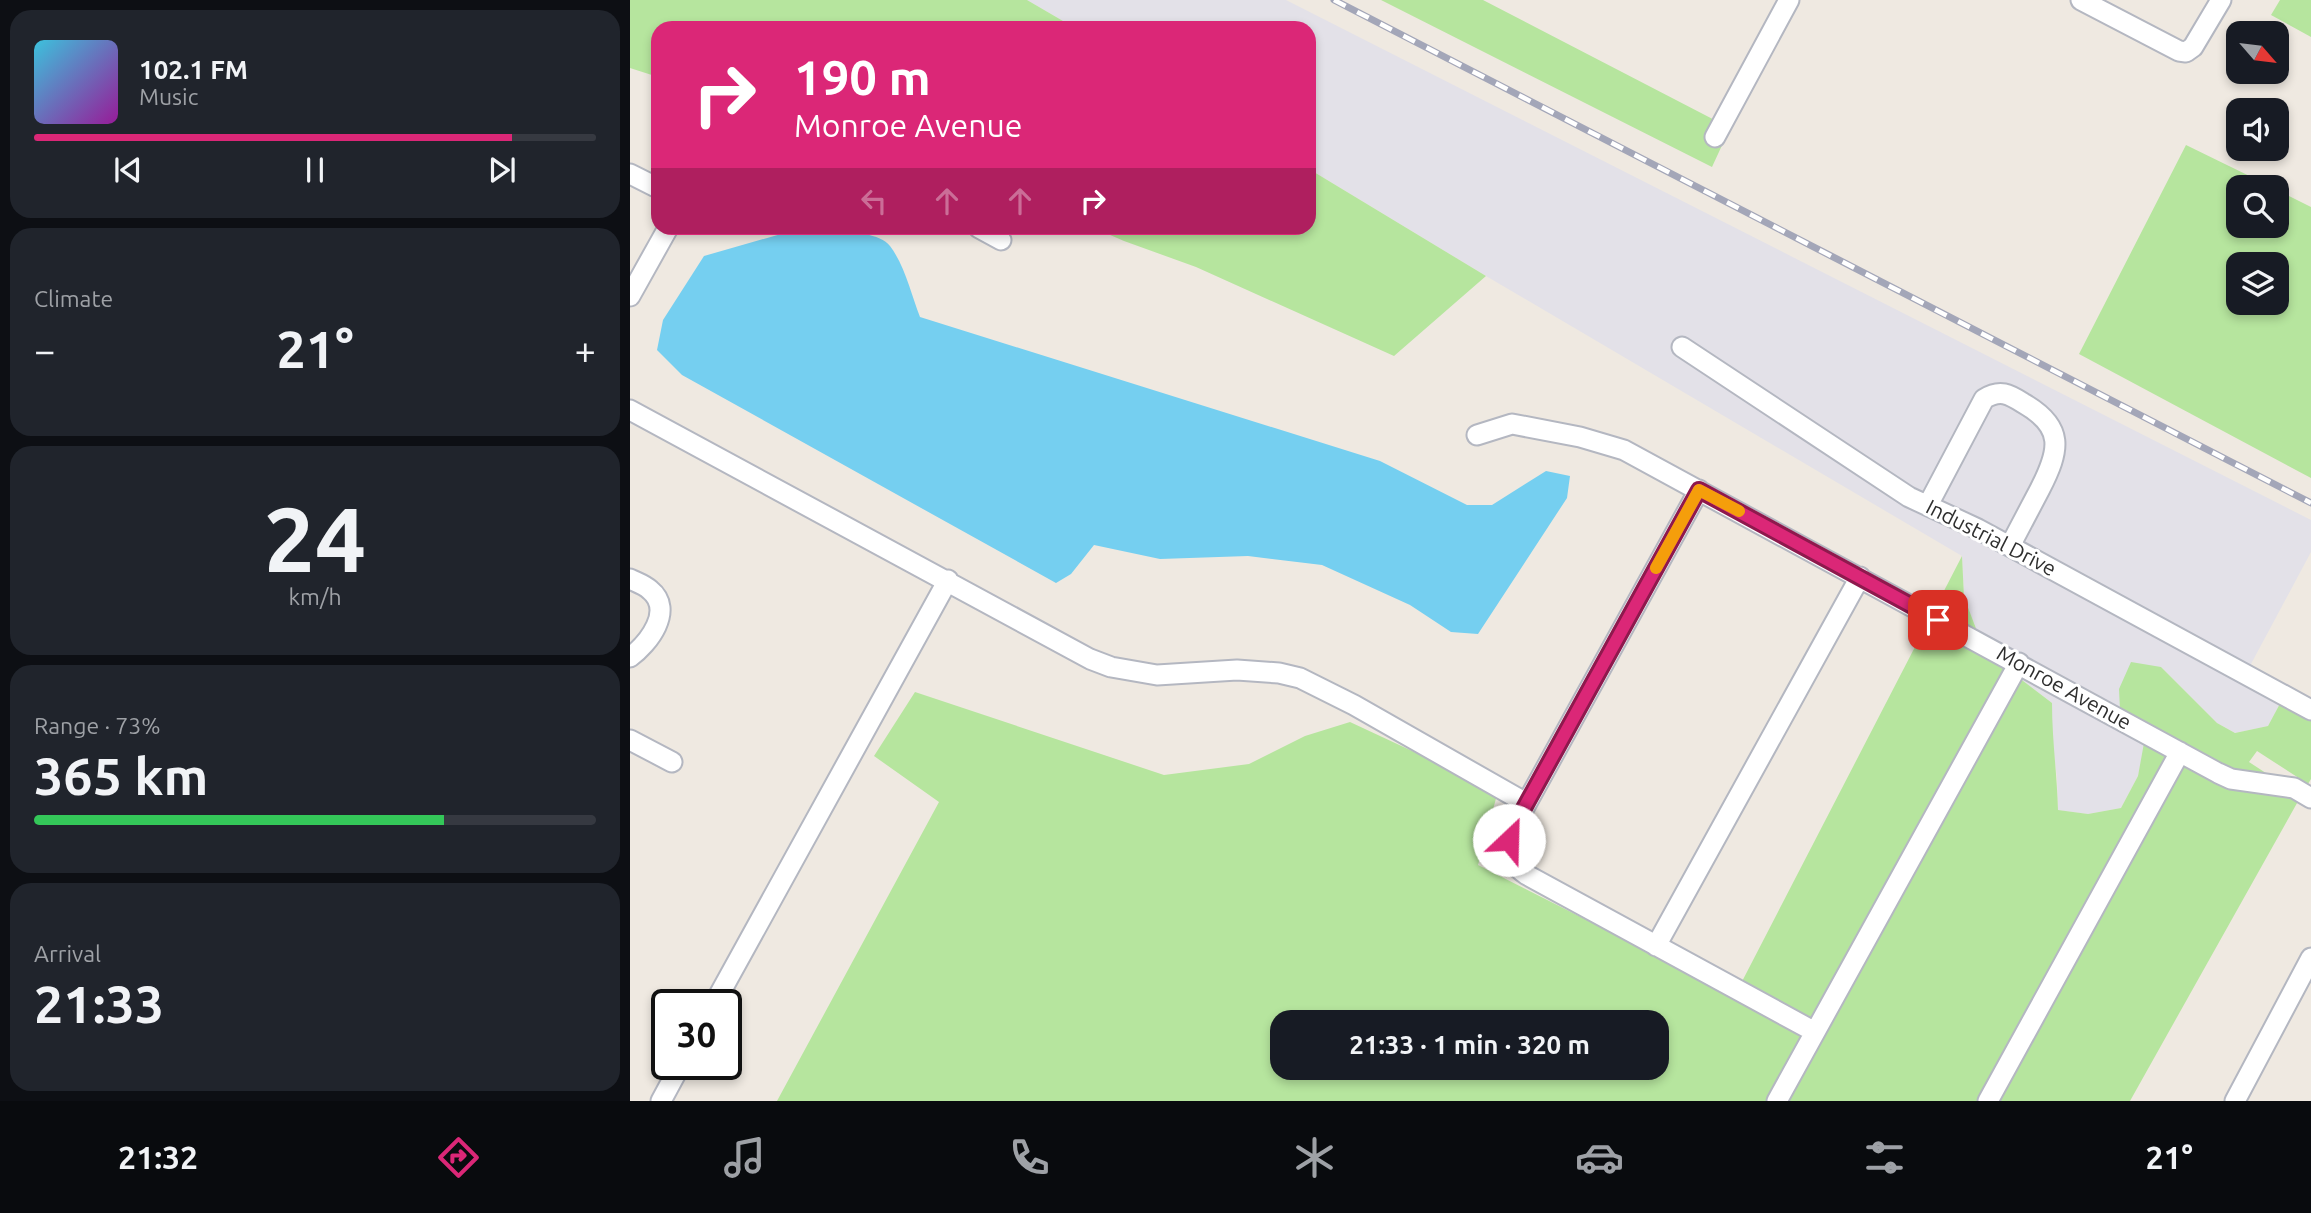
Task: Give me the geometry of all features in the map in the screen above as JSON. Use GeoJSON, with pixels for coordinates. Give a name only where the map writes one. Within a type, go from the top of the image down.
{"type":"FeatureCollection","features":[{"type":"Feature","properties":{"kind":"street"},"geometry":{"type":"LineString","coordinates":[[1715,136],[1789,0]]}},
{"type":"Feature","properties":{"kind":"street"},"geometry":{"type":"LineString","coordinates":[[2081,0],[2179,51],[2186,52],[2193,47],[2221,0]]}},
{"type":"Feature","properties":{"kind":"street"},"geometry":{"type":"LineString","coordinates":[[630,174],[651,184]]}},
{"type":"Feature","properties":{"kind":"street"},"geometry":{"type":"LineString","coordinates":[[630,296],[664,235]]}},
{"type":"Feature","properties":{"kind":"street"},"geometry":{"type":"LineString","coordinates":[[992,235],[1001,240]]}},
{"type":"Feature","properties":{"kind":"street","name":"Industrial Drive"},"geometry":{"type":"LineString","coordinates":[[1682,348],[1909,496],[2010,546],[2311,710]]}},
{"type":"Feature","properties":{"kind":"street"},"geometry":{"type":"LineString","coordinates":[[1928,505],[1984,400],[1993,394],[2004,393],[2037,411],[2048,421],[2055,435],[2057,449],[2046,478],[2010,546]]}},
{"type":"Feature","properties":{"kind":"street"},"geometry":{"type":"LineString","coordinates":[[630,410],[1090,659],[1111,667],[1157,675],[1261,670],[1300,678],[1354,705],[1526,803]]}},
{"type":"Feature","properties":{"kind":"street","name":"Monroe Avenue"},"geometry":{"type":"LineString","coordinates":[[1477,435],[1512,424],[1580,437],[1624,450],[2231,779],[2278,784],[2294,788],[2311,798]]}},
{"type":"Feature","properties":{"kind":"street"},"geometry":{"type":"LineString","coordinates":[[1699,490],[1526,803],[1509,840],[1508,850],[1517,868],[1815,1032]]}},
{"type":"Feature","properties":{"kind":"street"},"geometry":{"type":"LineString","coordinates":[[1656,946],[1860,577]]}},
{"type":"Feature","properties":{"kind":"street"},"geometry":{"type":"LineString","coordinates":[[630,579],[651,590],[660,606],[657,626],[641,649],[630,657]]}},
{"type":"Feature","properties":{"kind":"street"},"geometry":{"type":"LineString","coordinates":[[722,989],[948,580]]}},
{"type":"Feature","properties":{"kind":"street"},"geometry":{"type":"LineString","coordinates":[[1777,1101],[2019,663]]}},
{"type":"Feature","properties":{"kind":"street"},"geometry":{"type":"LineString","coordinates":[[630,740],[672,762]]}},
{"type":"Feature","properties":{"kind":"street"},"geometry":{"type":"LineString","coordinates":[[1988,1101],[2180,752]]}},
{"type":"Feature","properties":{"kind":"street"},"geometry":{"type":"LineString","coordinates":[[2235,1101],[2311,958]]}},
{"type":"Feature","properties":{"kind":"street"},"geometry":{"type":"LineString","coordinates":[[661,1101],[672,1080]]}},
{"type":"Feature","properties":{"kind":"shaded area"},"geometry":{"type":"Polygon","coordinates":[[[1027,0],[1286,0],[2311,520],[2311,552],[2244,677],[2283,698],[2268,726],[2235,733],[2217,723],[2161,667],[2138,776],[2121,808],[2088,814],[2058,810],[2052,703],[1985,652],[1964,597],[1962,556],[1316,173],[1316,21],[1063,21],[1027,0]]]}},
{"type":"Feature","properties":{"kind":"green space"},"geometry":{"type":"Polygon","coordinates":[[[630,0],[1027,0],[1063,21],[651,21],[651,75],[630,68],[630,0]]]}},
{"type":"Feature","properties":{"kind":"green space"},"geometry":{"type":"Polygon","coordinates":[[[1381,0],[1483,0],[1730,128],[1712,167],[1381,0]]]}},
{"type":"Feature","properties":{"kind":"green space"},"geometry":{"type":"Polygon","coordinates":[[[2280,0],[2311,0],[2311,37],[2289,25],[2289,21],[2282,21],[2271,15],[2280,0]]]}},
{"type":"Feature","properties":{"kind":"green space"},"geometry":{"type":"Polygon","coordinates":[[[2186,145],[2247,175],[2226,175],[2226,238],[2289,238],[2289,196],[2311,207],[2311,478],[2079,354],[2186,145]]]}},
{"type":"Feature","properties":{"kind":"green space"},"geometry":{"type":"Polygon","coordinates":[[[1316,173],[1486,276],[1394,356],[1196,267],[1110,235],[1316,235],[1316,173]]]}},
{"type":"Feature","properties":{"kind":"green space"},"geometry":{"type":"Polygon","coordinates":[[[1962,556],[1964,597],[1985,652],[2052,703],[2058,810],[2088,814],[2121,808],[2138,776],[2144,743],[2121,731],[2119,689],[2131,662],[2161,667],[2217,723],[2235,733],[2268,726],[2283,698],[2311,715],[2311,779],[2308,784],[2257,751],[2249,762],[2301,796],[2130,1101],[777,1101],[939,802],[874,756],[915,692],[1164,775],[1249,764],[1305,736],[1350,722],[1498,791],[1478,865],[1735,995],[1962,556]]]}},
{"type":"Feature","properties":{"kind":"water"},"geometry":{"type":"Polygon","coordinates":[[[778,235],[871,235],[890,246],[900,262],[920,317],[1380,461],[1467,505],[1492,505],[1546,471],[1570,476],[1567,498],[1478,634],[1451,632],[1410,605],[1322,565],[1248,556],[1160,559],[1094,545],[1071,574],[1056,583],[682,375],[657,350],[663,320],[704,256],[778,235]]]}},
{"type":"Feature","properties":{"kind":"railway"},"geometry":{"type":"LineString","coordinates":[[1334,0],[2311,503]]}},
{"type":"Feature","properties":{"kind":"slow traffic"},"geometry":{"type":"LineString","coordinates":[[1656,568],[1699,490],[1739,511]]}},
{"type":"Feature","properties":{"kind":"route"},"geometry":{"type":"LineString","coordinates":[[1509,840],[1512,830],[1699,490],[1938,620]]}}]}
